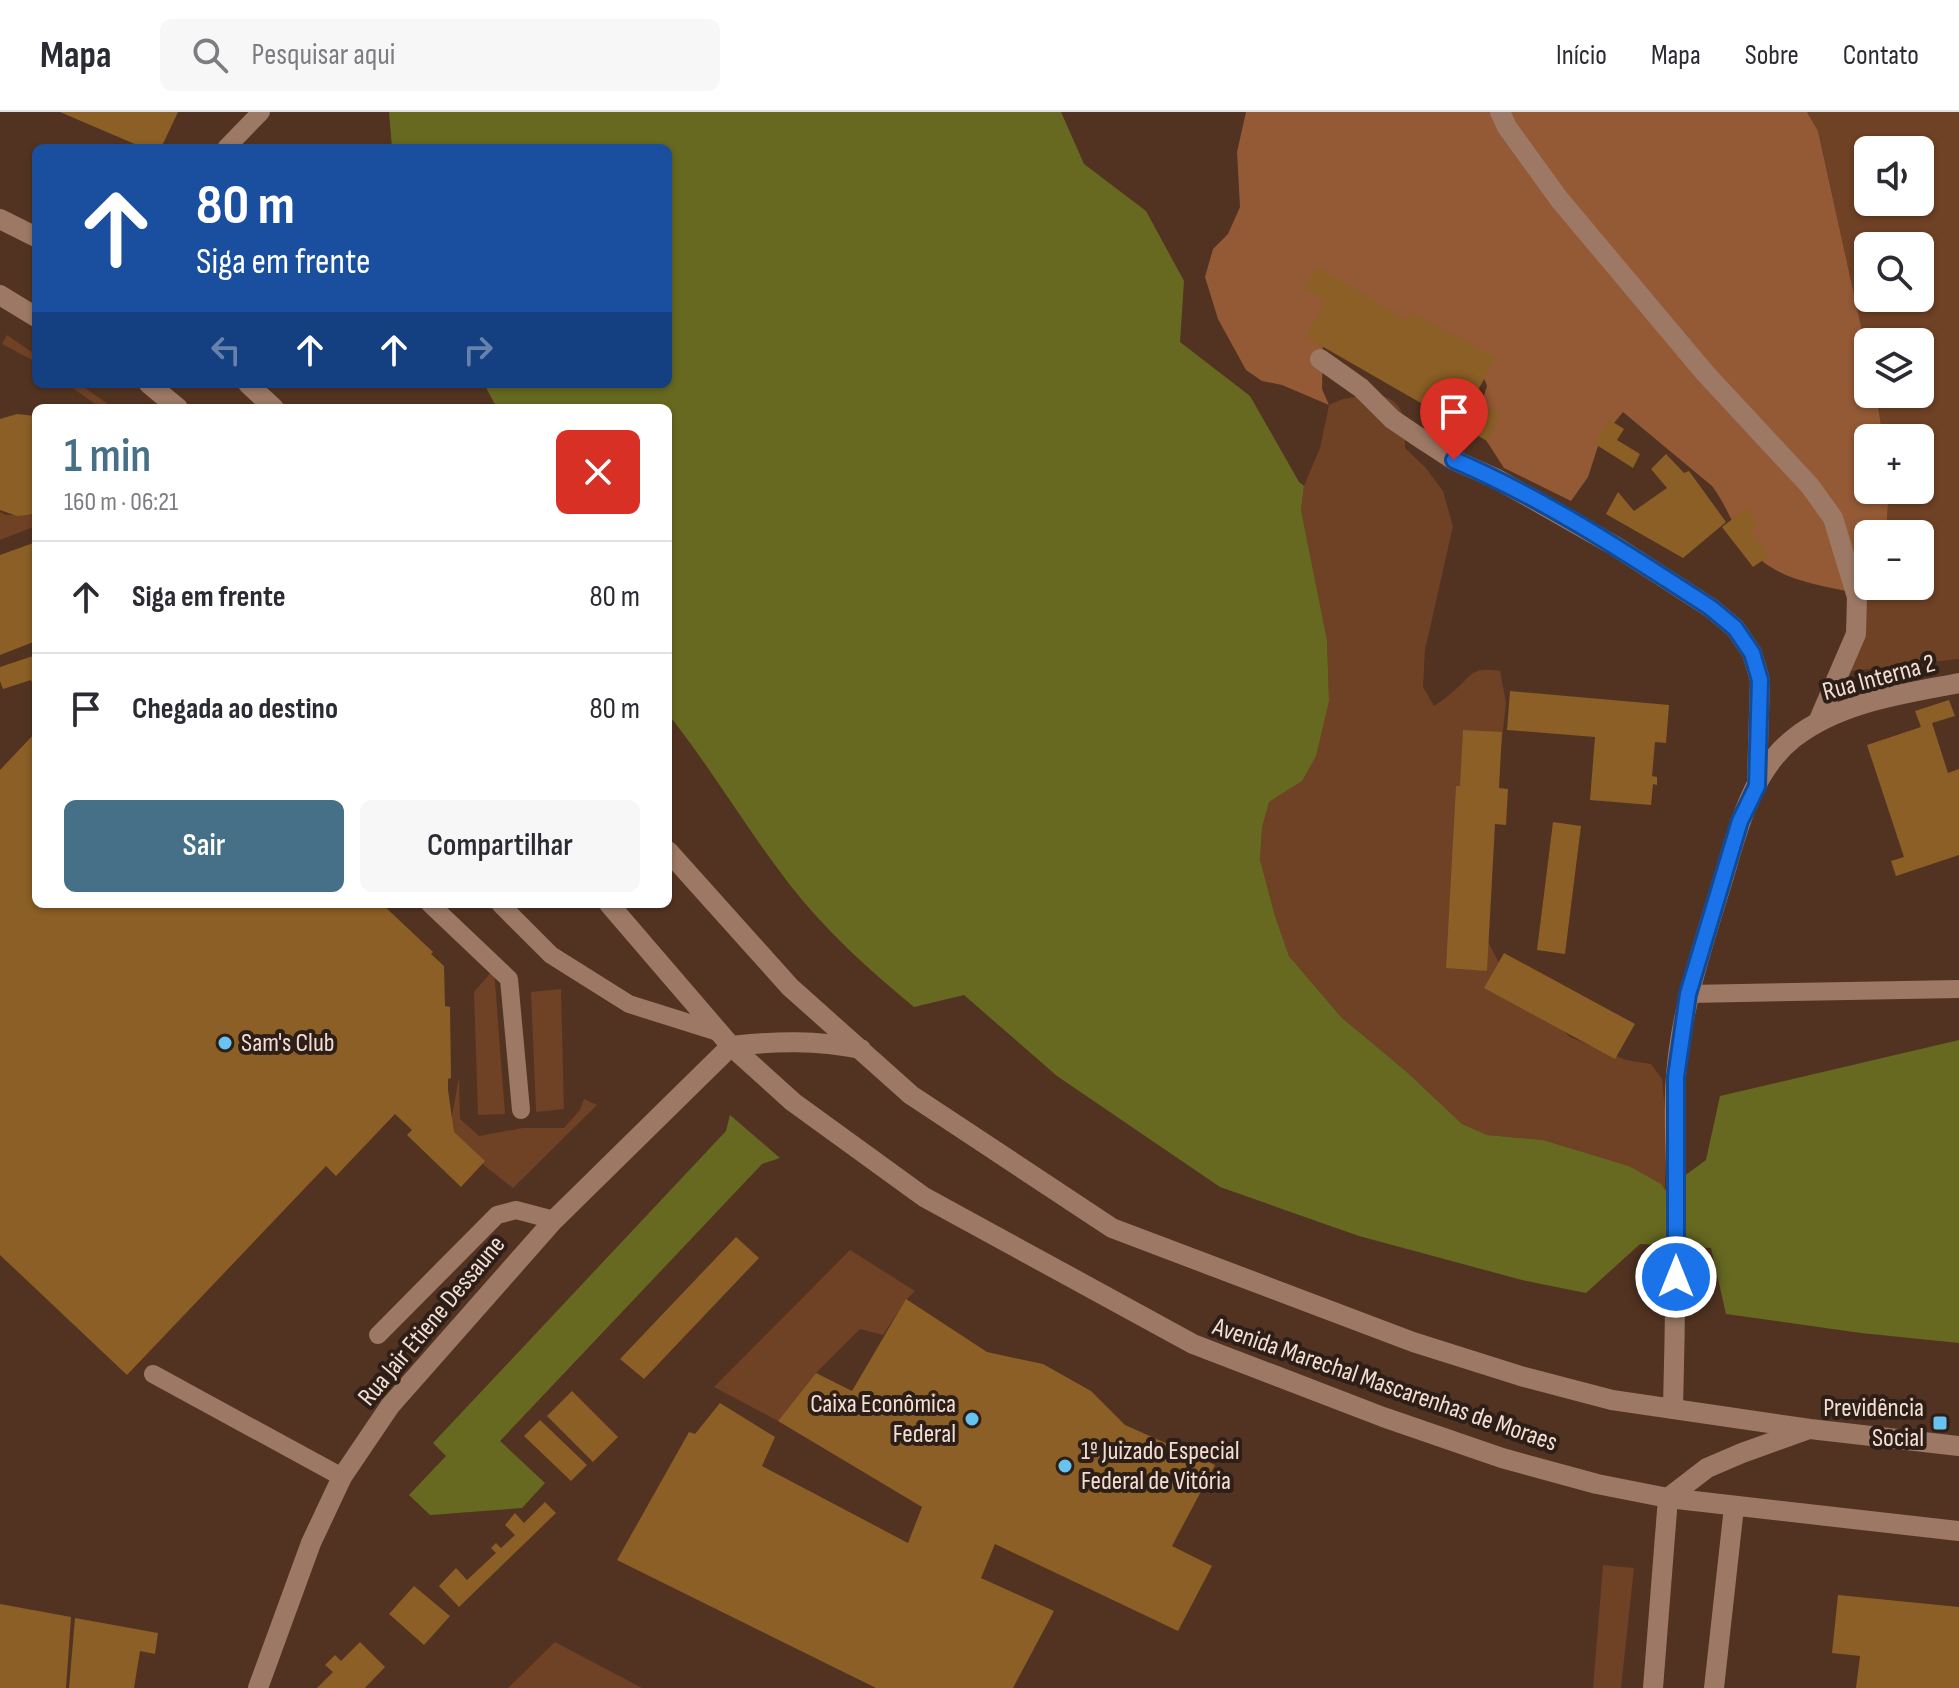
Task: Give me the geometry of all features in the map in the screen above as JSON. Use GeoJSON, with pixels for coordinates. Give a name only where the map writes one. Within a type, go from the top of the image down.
{"type":"FeatureCollection","features":[{"type":"Feature","properties":{"kind":"street"},"geometry":{"type":"LineString","coordinates":[[1500,112],[1507,127],[1578,222],[1705,373],[1810,486],[1833,518],[1857,597],[1856,634],[1818,722]]}},
{"type":"Feature","properties":{"kind":"street"},"geometry":{"type":"LineString","coordinates":[[0,219],[32,235]]}},
{"type":"Feature","properties":{"kind":"street"},"geometry":{"type":"LineString","coordinates":[[0,295],[32,315]]}},
{"type":"Feature","properties":{"kind":"street"},"geometry":{"type":"LineString","coordinates":[[1320,359],[1361,388],[1392,419],[1443,453],[1531,497],[1615,546],[1711,608],[1735,628],[1752,653],[1760,680],[1757,786]]}},
{"type":"Feature","properties":{"kind":"street"},"geometry":{"type":"LineString","coordinates":[[154,388],[173,404]]}},
{"type":"Feature","properties":{"kind":"street"},"geometry":{"type":"LineString","coordinates":[[252,388],[270,404]]}},
{"type":"Feature","properties":{"kind":"street","name":"Rua Interna 2"},"geometry":{"type":"LineString","coordinates":[[1673,1409],[1676,1077],[1688,994],[1740,821],[1770,764],[1792,740],[1818,722],[1895,696],[1959,683]]}},
{"type":"Feature","properties":{"kind":"street","name":"Avenida Marechal Mascarenhas de Moraes"},"geometry":{"type":"LineString","coordinates":[[672,855],[790,987],[911,1095],[1112,1228],[1413,1342],[1612,1400],[1810,1429],[1959,1446]]}},
{"type":"Feature","properties":{"kind":"street","name":"Avenida Marechal Mascarenhas de Moraes"},"geometry":{"type":"LineString","coordinates":[[612,908],[726,1039],[793,1102],[924,1197],[1193,1344],[1383,1417],[1502,1458],[1597,1484],[1734,1507],[1959,1531]]}},
{"type":"Feature","properties":{"kind":"street"},"geometry":{"type":"LineString","coordinates":[[726,1039],[825,1042],[861,1049]]}},
{"type":"Feature","properties":{"kind":"street","name":"Rua Jair Etiene Dessaune"},"geometry":{"type":"LineString","coordinates":[[258,1688],[311,1543],[342,1477],[390,1406],[554,1220],[726,1039]]}},
{"type":"Feature","properties":{"kind":"street"},"geometry":{"type":"LineString","coordinates":[[1653,1688],[1668,1498],[1707,1468],[1810,1429]]}},
{"type":"Feature","properties":{"kind":"street"},"geometry":{"type":"LineString","coordinates":[[1714,1688],[1734,1507]]}},
{"type":"Feature","properties":{"kind":"lane"},"geometry":{"type":"LineString","coordinates":[[230,144],[261,112]]}},
{"type":"Feature","properties":{"kind":"lane"},"geometry":{"type":"LineString","coordinates":[[434,908],[509,979],[521,1110]]}},
{"type":"Feature","properties":{"kind":"lane"},"geometry":{"type":"LineString","coordinates":[[504,908],[551,955],[629,1004],[726,1039]]}},
{"type":"Feature","properties":{"kind":"lane"},"geometry":{"type":"LineString","coordinates":[[1688,994],[1959,989]]}},
{"type":"Feature","properties":{"kind":"lane"},"geometry":{"type":"LineString","coordinates":[[378,1335],[497,1215],[516,1210],[554,1220]]}},
{"type":"Feature","properties":{"kind":"lane"},"geometry":{"type":"LineString","coordinates":[[153,1374],[342,1477]]}},
{"type":"Feature","properties":{"kind":"shaded area"},"geometry":{"type":"Polygon","coordinates":[[[389,112],[1061,112],[1084,164],[1146,211],[1184,281],[1180,342],[1250,396],[1304,486],[1301,510],[1327,640],[1329,701],[1316,756],[1302,781],[1269,802],[1262,828],[1260,860],[1289,956],[1341,1017],[1408,1073],[1462,1124],[1487,1135],[1543,1140],[1629,1166],[1661,1184],[1665,1190],[1706,1160],[1720,1096],[1959,1040],[1959,1343],[1726,1314],[1711,1248],[1640,1244],[1586,1293],[1522,1280],[1359,1236],[1220,1187],[1057,1076],[964,995],[914,1007],[849,949],[804,902],[672,719],[672,404],[495,404],[486,388],[672,388],[672,144],[392,144],[389,112]]]}},
{"type":"Feature","properties":{"kind":"shaded area"},"geometry":{"type":"Polygon","coordinates":[[[1246,112],[1807,112],[1818,131],[1854,294],[1854,312],[1858,312],[1861,328],[1854,328],[1854,408],[1878,408],[1881,424],[1854,424],[1854,504],[1888,504],[1887,520],[1854,520],[1854,589],[1851,592],[1822,586],[1794,578],[1768,565],[1746,545],[1712,486],[1623,412],[1600,440],[1588,477],[1571,501],[1504,468],[1484,437],[1479,412],[1487,386],[1474,353],[1323,340],[1322,389],[1329,405],[1282,385],[1262,381],[1246,370],[1218,319],[1205,277],[1213,249],[1228,234],[1240,207],[1237,152],[1246,112]]]}},
{"type":"Feature","properties":{"kind":"shaded area"},"geometry":{"type":"Polygon","coordinates":[[[1807,112],[1959,112],[1959,659],[1851,671],[1857,600],[1934,600],[1934,520],[1887,520],[1888,504],[1934,504],[1934,424],[1881,424],[1878,408],[1934,408],[1934,328],[1861,328],[1858,312],[1934,312],[1934,232],[1854,232],[1854,294],[1818,131],[1807,112]]]}},
{"type":"Feature","properties":{"kind":"shaded area"},"geometry":{"type":"Polygon","coordinates":[[[7,335],[32,352],[32,360],[2,344],[7,335]]]}},
{"type":"Feature","properties":{"kind":"shaded area"},"geometry":{"type":"Polygon","coordinates":[[[73,388],[85,388],[108,404],[95,404],[73,388]]]}},
{"type":"Feature","properties":{"kind":"shaded area"},"geometry":{"type":"Polygon","coordinates":[[[1372,394],[1383,396],[1398,405],[1404,420],[1405,448],[1425,467],[1443,491],[1453,526],[1425,650],[1423,687],[1434,706],[1474,673],[1500,671],[1506,703],[1481,928],[1503,971],[1570,1037],[1626,1060],[1651,1064],[1662,1079],[1666,1121],[1665,1190],[1629,1166],[1543,1140],[1487,1135],[1462,1124],[1408,1073],[1341,1017],[1289,956],[1260,860],[1262,828],[1269,801],[1302,781],[1329,701],[1327,640],[1301,510],[1304,486],[1320,448],[1329,405],[1372,394]]]}},
{"type":"Feature","properties":{"kind":"shaded area"},"geometry":{"type":"Polygon","coordinates":[[[0,512],[6,515],[32,515],[32,528],[0,540],[0,512]]]}},
{"type":"Feature","properties":{"kind":"shaded area"},"geometry":{"type":"Polygon","coordinates":[[[494,969],[505,1114],[478,1115],[474,992],[494,969]]]}},
{"type":"Feature","properties":{"kind":"shaded area"},"geometry":{"type":"Polygon","coordinates":[[[561,989],[564,1109],[536,1112],[531,992],[561,989]]]}},
{"type":"Feature","properties":{"kind":"shaded area"},"geometry":{"type":"Polygon","coordinates":[[[459,1077],[460,1119],[479,1136],[523,1128],[564,1128],[580,1110],[584,1099],[597,1105],[513,1188],[449,1132],[459,1077]]]}},
{"type":"Feature","properties":{"kind":"shaded area"},"geometry":{"type":"Polygon","coordinates":[[[730,1115],[780,1158],[762,1164],[500,1441],[545,1483],[522,1508],[430,1515],[409,1495],[446,1456],[433,1443],[726,1131],[730,1115]]]}},
{"type":"Feature","properties":{"kind":"shaded area"},"geometry":{"type":"Polygon","coordinates":[[[850,1250],[915,1291],[883,1335],[860,1329],[816,1373],[778,1421],[714,1387],[850,1250]]]}},
{"type":"Feature","properties":{"kind":"shaded area"},"geometry":{"type":"Polygon","coordinates":[[[1603,1565],[1634,1568],[1621,1688],[1593,1688],[1603,1565]]]}},
{"type":"Feature","properties":{"kind":"shaded area"},"geometry":{"type":"Polygon","coordinates":[[[555,1642],[642,1688],[508,1688],[555,1642]]]}},
{"type":"Feature","properties":{"kind":"building"},"geometry":{"type":"Polygon","coordinates":[[[60,112],[178,112],[163,144],[135,144],[60,112]]]}},
{"type":"Feature","properties":{"kind":"building"},"geometry":{"type":"Polygon","coordinates":[[[1317,267],[1407,320],[1412,312],[1496,358],[1473,399],[1501,414],[1487,441],[1306,337],[1326,302],[1304,288],[1317,267]]]}},
{"type":"Feature","properties":{"kind":"building"},"geometry":{"type":"Polygon","coordinates":[[[17,414],[32,416],[32,514],[17,516],[0,510],[0,419],[17,414]]]}},
{"type":"Feature","properties":{"kind":"building"},"geometry":{"type":"Polygon","coordinates":[[[1610,420],[1624,429],[1617,440],[1640,454],[1633,468],[1595,444],[1610,420]]]}},
{"type":"Feature","properties":{"kind":"building"},"geometry":{"type":"Polygon","coordinates":[[[1666,454],[1684,473],[1689,471],[1726,522],[1683,558],[1606,514],[1618,492],[1634,511],[1667,488],[1651,469],[1666,454]]]}},
{"type":"Feature","properties":{"kind":"building"},"geometry":{"type":"Polygon","coordinates":[[[1747,508],[1758,526],[1750,530],[1769,556],[1753,567],[1722,527],[1747,508]]]}},
{"type":"Feature","properties":{"kind":"building"},"geometry":{"type":"Polygon","coordinates":[[[32,543],[32,643],[0,655],[0,555],[32,543]]]}},
{"type":"Feature","properties":{"kind":"building"},"geometry":{"type":"Polygon","coordinates":[[[32,656],[32,682],[31,680],[3,689],[0,667],[32,656]]]}},
{"type":"Feature","properties":{"kind":"building"},"geometry":{"type":"Polygon","coordinates":[[[1510,691],[1669,705],[1666,743],[1655,742],[1652,776],[1657,777],[1657,785],[1653,784],[1651,805],[1590,800],[1595,737],[1507,730],[1510,691]]]}},
{"type":"Feature","properties":{"kind":"building"},"geometry":{"type":"Polygon","coordinates":[[[1949,700],[1955,716],[1932,723],[1948,773],[1959,769],[1959,855],[1896,876],[1891,861],[1904,857],[1867,745],[1921,727],[1915,711],[1949,700]]]}},
{"type":"Feature","properties":{"kind":"building"},"geometry":{"type":"Polygon","coordinates":[[[1463,730],[1502,732],[1499,788],[1508,789],[1506,825],[1495,824],[1487,971],[1446,968],[1456,786],[1460,786],[1463,730]]]}},
{"type":"Feature","properties":{"kind":"building","name":"Sam's Club"},"geometry":{"type":"Polygon","coordinates":[[[32,736],[32,908],[386,908],[444,966],[445,1006],[450,1007],[451,1078],[448,1079],[448,1090],[454,1132],[485,1161],[461,1187],[407,1135],[412,1130],[395,1114],[336,1176],[326,1166],[127,1375],[0,1255],[0,770],[32,736]]]}},
{"type":"Feature","properties":{"kind":"building"},"geometry":{"type":"Polygon","coordinates":[[[1553,822],[1581,826],[1565,954],[1537,950],[1553,822]]]}},
{"type":"Feature","properties":{"kind":"building"},"geometry":{"type":"Polygon","coordinates":[[[1504,953],[1635,1024],[1615,1059],[1484,988],[1504,953]]]}},
{"type":"Feature","properties":{"kind":"building"},"geometry":{"type":"Polygon","coordinates":[[[736,1237],[759,1258],[644,1379],[620,1359],[736,1237]]]}},
{"type":"Feature","properties":{"kind":"building"},"geometry":{"type":"Polygon","coordinates":[[[906,1299],[987,1352],[1043,1364],[1091,1391],[1125,1425],[1215,1465],[1172,1546],[1212,1566],[1178,1631],[995,1544],[981,1578],[1054,1611],[1013,1688],[876,1688],[617,1560],[689,1432],[695,1434],[720,1403],[775,1437],[762,1466],[908,1543],[922,1507],[778,1421],[816,1373],[852,1391],[906,1299]]]}},
{"type":"Feature","properties":{"kind":"building"},"geometry":{"type":"Polygon","coordinates":[[[572,1391],[618,1437],[593,1462],[547,1416],[572,1391]]]}},
{"type":"Feature","properties":{"kind":"building"},"geometry":{"type":"Polygon","coordinates":[[[540,1420],[587,1465],[571,1481],[524,1436],[540,1420]]]}},
{"type":"Feature","properties":{"kind":"building"},"geometry":{"type":"Polygon","coordinates":[[[545,1502],[556,1513],[459,1607],[439,1586],[456,1568],[467,1580],[496,1553],[491,1548],[496,1543],[501,1548],[515,1535],[505,1525],[515,1513],[524,1523],[545,1502]]]}},
{"type":"Feature","properties":{"kind":"building"},"geometry":{"type":"Polygon","coordinates":[[[414,1586],[450,1616],[424,1645],[389,1614],[414,1586]]]}},
{"type":"Feature","properties":{"kind":"building"},"geometry":{"type":"Polygon","coordinates":[[[1838,1595],[1959,1607],[1959,1688],[1856,1688],[1860,1656],[1832,1653],[1838,1595]]]}},
{"type":"Feature","properties":{"kind":"building"},"geometry":{"type":"Polygon","coordinates":[[[0,1604],[71,1617],[66,1688],[0,1688],[0,1604]]]}},
{"type":"Feature","properties":{"kind":"building"},"geometry":{"type":"Polygon","coordinates":[[[75,1618],[158,1633],[155,1654],[140,1651],[134,1688],[69,1688],[75,1618]]]}},
{"type":"Feature","properties":{"kind":"building"},"geometry":{"type":"Polygon","coordinates":[[[360,1642],[385,1667],[365,1688],[317,1688],[333,1672],[325,1665],[335,1655],[341,1661],[360,1642]]]}},
{"type":"Feature","properties":{"kind":"place","name":"Sam's Club"},"geometry":{"type":"Point","coordinates":[225,1043]}},
{"type":"Feature","properties":{"kind":"place","name":"Caixa Econômica Federal"},"geometry":{"type":"Point","coordinates":[972,1419]}},
{"type":"Feature","properties":{"kind":"place","name":"Previdência Social"},"geometry":{"type":"Point","coordinates":[1940,1423]}},
{"type":"Feature","properties":{"kind":"place","name":"1º Juizado Especial Federal de Vitória"},"geometry":{"type":"Point","coordinates":[1065,1466]}},
{"type":"Feature","properties":{"kind":"route"},"geometry":{"type":"LineString","coordinates":[[1454,460],[1542,503],[1634,557],[1711,608],[1735,628],[1752,653],[1760,680],[1757,786],[1740,821],[1688,994],[1676,1077],[1676,1277]]}}]}
